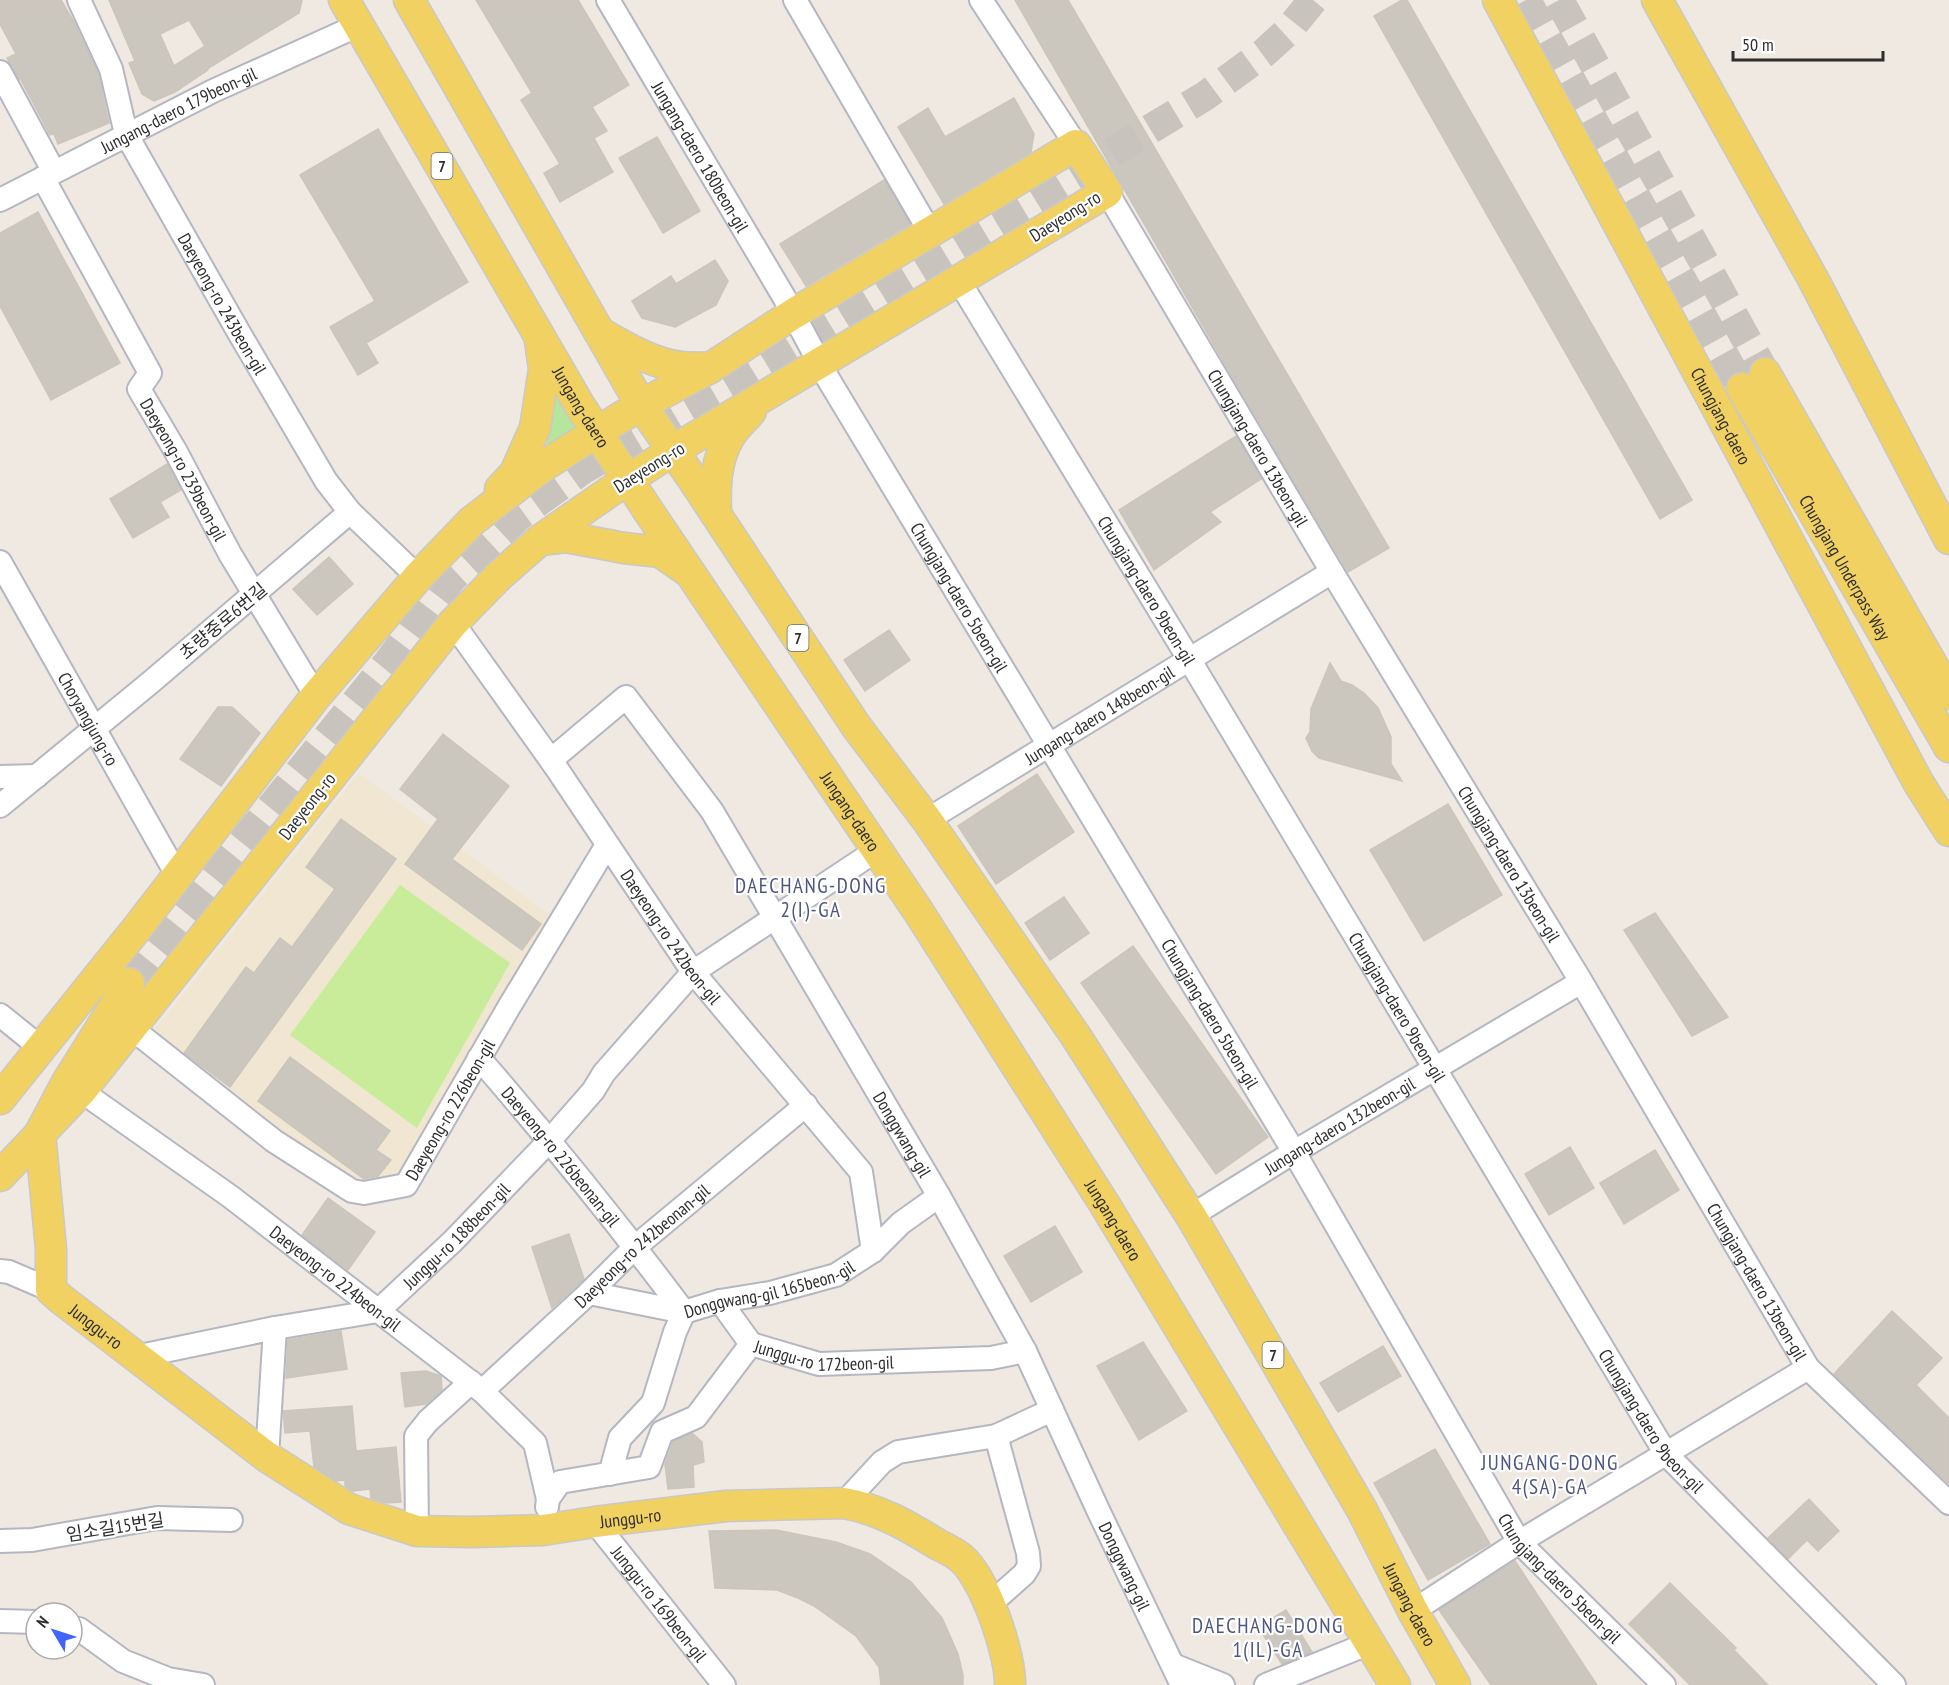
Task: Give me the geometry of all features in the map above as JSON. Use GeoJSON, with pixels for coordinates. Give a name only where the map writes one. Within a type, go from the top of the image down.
{"type":"FeatureCollection","features":[{"type":"Feature","properties":{"kind":"main road","name":"Jungang-daero"},"geometry":{"type":"LineString","coordinates":[[344,0],[597,432],[877,850],[1105,1204],[1395,1685]]}},
{"type":"Feature","properties":{"kind":"main road","name":"Jungang-daero"},"geometry":{"type":"LineString","coordinates":[[409,0],[641,405],[856,726],[927,820],[1075,1035],[1191,1216],[1362,1510],[1413,1611],[1455,1685]]}},
{"type":"Feature","properties":{"kind":"main road","name":"Chungjang-daero"},"geometry":{"type":"LineString","coordinates":[[1498,0],[1918,782],[1949,831]]}},
{"type":"Feature","properties":{"kind":"main road"},"geometry":{"type":"LineString","coordinates":[[1657,0],[1812,277],[1949,539]]}},
{"type":"Feature","properties":{"kind":"main road"},"geometry":{"type":"LineString","coordinates":[[472,521],[545,465],[597,432],[641,405],[710,368],[793,314],[1076,145]]}},
{"type":"Feature","properties":{"kind":"main road","name":"Daeyeong-ro"},"geometry":{"type":"LineString","coordinates":[[0,1176],[81,1091],[453,623],[500,575],[540,540],[672,451],[1107,192],[1076,145]]}},
{"type":"Feature","properties":{"kind":"main road"},"geometry":{"type":"LineString","coordinates":[[0,1099],[316,696],[418,577],[515,473],[535,428],[544,369],[539,332]]}},
{"type":"Feature","properties":{"kind":"main road"},"geometry":{"type":"LineString","coordinates":[[598,332],[628,350],[680,367],[710,368]]}},
{"type":"Feature","properties":{"kind":"main road","name":"Chungjang Underpass Way"},"geometry":{"type":"LineString","coordinates":[[1949,694],[1753,381],[1949,747]]}},
{"type":"Feature","properties":{"kind":"main road"},"geometry":{"type":"LineString","coordinates":[[716,514],[715,489],[718,466],[730,436],[761,400]]}},
{"type":"Feature","properties":{"kind":"main road"},"geometry":{"type":"LineString","coordinates":[[540,540],[566,537],[660,552],[690,573]]}},
{"type":"Feature","properties":{"kind":"main road"},"geometry":{"type":"LineString","coordinates":[[0,1099],[129,983],[67,1082],[40,1133]]}},
{"type":"Feature","properties":{"kind":"main road","name":"Junggu-ro"},"geometry":{"type":"LineString","coordinates":[[40,1133],[51,1249],[51,1290],[267,1457],[349,1509],[417,1531],[471,1532],[543,1530],[726,1506],[844,1503],[863,1506],[903,1523],[962,1559],[984,1589],[1011,1670],[1010,1685]]}},
{"type":"Feature","properties":{"kind":"street","name":"Daeyeong-ro 243beon-gil"},"geometry":{"type":"LineString","coordinates":[[79,0],[111,69],[126,134],[326,480],[350,512],[418,577]]}},
{"type":"Feature","properties":{"kind":"street","name":"Jungang-daero 180beon-gil"},"geometry":{"type":"LineString","coordinates":[[608,0],[793,314]]}},
{"type":"Feature","properties":{"kind":"street"},"geometry":{"type":"LineString","coordinates":[[795,0],[930,232]]}},
{"type":"Feature","properties":{"kind":"street"},"geometry":{"type":"LineString","coordinates":[[981,0],[1076,145]]}},
{"type":"Feature","properties":{"kind":"street","name":"Jungang-daero 179beon-gil"},"geometry":{"type":"LineString","coordinates":[[0,200],[213,91],[359,26]]}},
{"type":"Feature","properties":{"kind":"street"},"geometry":{"type":"LineString","coordinates":[[0,72],[49,175]]}},
{"type":"Feature","properties":{"kind":"street","name":"Daeyeong-ro 239beon-gil"},"geometry":{"type":"LineString","coordinates":[[49,175],[150,373],[139,389],[254,595],[316,696]]}},
{"type":"Feature","properties":{"kind":"street","name":"Chungjang-daero 13beon-gil"},"geometry":{"type":"LineString","coordinates":[[1107,192],[1332,572],[1581,982],[1808,1368],[1949,1503]]}},
{"type":"Feature","properties":{"kind":"street","name":"Chungjang-daero 9beon-gil"},"geometry":{"type":"LineString","coordinates":[[958,281],[1189,659],[1666,1454],[1894,1685]]}},
{"type":"Feature","properties":{"kind":"street","name":"Chungjang-daero 5beon-gil"},"geometry":{"type":"LineString","coordinates":[[793,314],[820,364],[1294,1152],[1519,1542],[1664,1685]]}},
{"type":"Feature","properties":{"kind":"street","name":"초량중로6번길"},"geometry":{"type":"LineString","coordinates":[[0,806],[95,730],[350,512]]}},
{"type":"Feature","properties":{"kind":"street","name":"Choryangjung-ro"},"geometry":{"type":"LineString","coordinates":[[0,562],[177,875]]}},
{"type":"Feature","properties":{"kind":"street","name":"Jungang-daero 148beon-gil"},"geometry":{"type":"LineString","coordinates":[[927,820],[1332,572]]}},
{"type":"Feature","properties":{"kind":"street","name":"Daeyeong-ro 242beon-gil"},"geometry":{"type":"LineString","coordinates":[[453,623],[551,760],[693,972],[861,1172],[873,1251]]}},
{"type":"Feature","properties":{"kind":"street","name":"Donggwang-gil"},"geometry":{"type":"LineString","coordinates":[[551,760],[626,697],[712,811],[939,1196],[1025,1350],[1178,1675]]}},
{"type":"Feature","properties":{"kind":"street"},"geometry":{"type":"LineString","coordinates":[[0,777],[37,776]]}},
{"type":"Feature","properties":{"kind":"street","name":"Daeyeong-ro 226beon-gil"},"geometry":{"type":"LineString","coordinates":[[131,1028],[274,1141],[352,1191],[364,1192],[406,1185],[607,845]]}},
{"type":"Feature","properties":{"kind":"street","name":"Junggu-ro 188beon-gil"},"geometry":{"type":"LineString","coordinates":[[378,1311],[453,1241],[550,1140],[592,1091],[604,1072],[693,972],[877,850]]}},
{"type":"Feature","properties":{"kind":"street","name":"Jungang-daero 132beon-gil"},"geometry":{"type":"LineString","coordinates":[[1191,1216],[1294,1152],[1581,982]]}},
{"type":"Feature","properties":{"kind":"street"},"geometry":{"type":"LineString","coordinates":[[0,1015],[41,1048]]}},
{"type":"Feature","properties":{"kind":"street","name":"Daeyeong-ro 226beonan-gil"},"geometry":{"type":"LineString","coordinates":[[479,1058],[550,1140],[684,1312]]}},
{"type":"Feature","properties":{"kind":"street","name":"Daeyeong-ro 224beon-gil"},"geometry":{"type":"LineString","coordinates":[[81,1091],[231,1197],[476,1386],[535,1443],[548,1499]]}},
{"type":"Feature","properties":{"kind":"street","name":"Daeyeong-ro 242beonan-gil"},"geometry":{"type":"LineString","coordinates":[[476,1386],[589,1293],[635,1247],[806,1105]]}},
{"type":"Feature","properties":{"kind":"street","name":"Donggwang-gil 165beon-gil"},"geometry":{"type":"LineString","coordinates":[[610,1474],[620,1438],[653,1403],[675,1332],[684,1312],[720,1300],[770,1293],[836,1275],[873,1251],[901,1223],[939,1196]]}},
{"type":"Feature","properties":{"kind":"street"},"geometry":{"type":"LineString","coordinates":[[0,1270],[51,1290]]}},
{"type":"Feature","properties":{"kind":"street"},"geometry":{"type":"LineString","coordinates":[[589,1293],[684,1312]]}},
{"type":"Feature","properties":{"kind":"street"},"geometry":{"type":"LineString","coordinates":[[720,1300],[750,1344]]}},
{"type":"Feature","properties":{"kind":"street"},"geometry":{"type":"LineString","coordinates":[[135,1357],[275,1328],[378,1311]]}},
{"type":"Feature","properties":{"kind":"street"},"geometry":{"type":"LineString","coordinates":[[267,1457],[275,1328]]}},
{"type":"Feature","properties":{"kind":"street","name":"Junggu-ro 172beon-gil"},"geometry":{"type":"LineString","coordinates":[[548,1499],[560,1482],[649,1467],[662,1432],[696,1417],[750,1344],[819,1364],[991,1358],[1025,1350]]}},
{"type":"Feature","properties":{"kind":"street"},"geometry":{"type":"LineString","coordinates":[[1413,1611],[1519,1542],[1808,1368]]}},
{"type":"Feature","properties":{"kind":"street"},"geometry":{"type":"LineString","coordinates":[[417,1531],[416,1436],[428,1421],[476,1386]]}},
{"type":"Feature","properties":{"kind":"street"},"geometry":{"type":"LineString","coordinates":[[844,1503],[882,1462],[898,1452],[996,1436],[1052,1410]]}},
{"type":"Feature","properties":{"kind":"street"},"geometry":{"type":"LineString","coordinates":[[990,1605],[1024,1574],[1029,1566],[1028,1553],[996,1436]]}},
{"type":"Feature","properties":{"kind":"street"},"geometry":{"type":"LineString","coordinates":[[543,1530],[548,1499]]}},
{"type":"Feature","properties":{"kind":"street","name":"임소길15번길"},"geometry":{"type":"LineString","coordinates":[[0,1541],[32,1540],[157,1518],[231,1520]]}},
{"type":"Feature","properties":{"kind":"street","name":"Junggu-ro 169beon-gil"},"geometry":{"type":"LineString","coordinates":[[595,1522],[724,1685]]}},
{"type":"Feature","properties":{"kind":"street"},"geometry":{"type":"LineString","coordinates":[[0,1621],[24,1622]]}},
{"type":"Feature","properties":{"kind":"street"},"geometry":{"type":"LineString","coordinates":[[84,1633],[123,1661],[168,1679],[203,1685]]}},
{"type":"Feature","properties":{"kind":"street"},"geometry":{"type":"LineString","coordinates":[[1266,1685],[1370,1643]]}},
{"type":"Feature","properties":{"kind":"street"},"geometry":{"type":"LineString","coordinates":[[1178,1675],[1223,1685]]}},
{"type":"Feature","properties":{"kind":"shaded area"},"geometry":{"type":"Polygon","coordinates":[[[359,773],[555,919],[407,1177],[356,1189],[173,1055],[154,1031],[359,773]]]}},
{"type":"Feature","properties":{"kind":"green space"},"geometry":{"type":"Polygon","coordinates":[[[558,388],[580,426],[545,451],[558,388]]]}},
{"type":"Feature","properties":{"kind":"green space"},"geometry":{"type":"Polygon","coordinates":[[[400,885],[510,963],[417,1128],[290,1035],[400,885]]]}},
{"type":"Feature","properties":{"kind":"building"},"geometry":{"type":"Polygon","coordinates":[[[0,0],[61,0],[98,73],[109,123],[58,144],[54,134],[50,135],[7,58],[16,54],[0,24],[0,0]]]}},
{"type":"Feature","properties":{"kind":"building"},"geometry":{"type":"Polygon","coordinates":[[[109,0],[302,0],[299,13],[207,69],[175,92],[154,101],[142,94],[129,63],[135,61],[109,0]],[[189,20],[160,34],[174,66],[205,46],[189,20]]]}},
{"type":"Feature","properties":{"kind":"building"},"geometry":{"type":"Polygon","coordinates":[[[476,0],[578,0],[629,85],[592,107],[607,131],[594,138],[613,172],[560,202],[544,173],[560,164],[521,100],[532,93],[476,0]]]}},
{"type":"Feature","properties":{"kind":"building"},"geometry":{"type":"Polygon","coordinates":[[[1015,0],[1068,0],[1389,548],[1348,572],[1015,0]]]}},
{"type":"Feature","properties":{"kind":"building"},"geometry":{"type":"Polygon","coordinates":[[[1402,0],[1407,0],[1692,500],[1660,519],[1374,16],[1402,0]]]}},
{"type":"Feature","properties":{"kind":"building"},"geometry":{"type":"Polygon","coordinates":[[[1014,98],[1034,134],[1031,152],[944,204],[898,127],[928,108],[945,137],[1014,98]]]}},
{"type":"Feature","properties":{"kind":"building"},"geometry":{"type":"Polygon","coordinates":[[[378,129],[468,282],[366,343],[378,363],[358,375],[330,327],[375,301],[300,175],[378,129]]]}},
{"type":"Feature","properties":{"kind":"building"},"geometry":{"type":"Polygon","coordinates":[[[657,137],[700,211],[663,233],[619,158],[657,137]]]}},
{"type":"Feature","properties":{"kind":"building"},"geometry":{"type":"Polygon","coordinates":[[[884,180],[910,224],[806,286],[780,244],[884,180]]]}},
{"type":"Feature","properties":{"kind":"building"},"geometry":{"type":"Polygon","coordinates":[[[38,212],[120,363],[51,400],[0,306],[0,233],[38,212]]]}},
{"type":"Feature","properties":{"kind":"building"},"geometry":{"type":"Polygon","coordinates":[[[715,260],[728,281],[716,305],[675,327],[642,318],[632,301],[671,276],[676,284],[715,260]]]}},
{"type":"Feature","properties":{"kind":"building"},"geometry":{"type":"Polygon","coordinates":[[[1236,436],[1261,479],[1210,512],[1221,522],[1154,570],[1119,510],[1236,436]]]}},
{"type":"Feature","properties":{"kind":"building"},"geometry":{"type":"Polygon","coordinates":[[[167,464],[181,490],[160,502],[169,517],[133,538],[110,499],[167,464]]]}},
{"type":"Feature","properties":{"kind":"building"},"geometry":{"type":"Polygon","coordinates":[[[329,557],[353,584],[317,615],[293,589],[329,557]]]}},
{"type":"Feature","properties":{"kind":"building"},"geometry":{"type":"Polygon","coordinates":[[[889,630],[910,660],[865,691],[844,660],[889,630]]]}},
{"type":"Feature","properties":{"kind":"building"},"geometry":{"type":"Polygon","coordinates":[[[1330,663],[1341,681],[1364,693],[1378,708],[1391,737],[1391,764],[1402,781],[1319,758],[1312,751],[1306,738],[1310,732],[1311,709],[1330,663]]]}},
{"type":"Feature","properties":{"kind":"building"},"geometry":{"type":"Polygon","coordinates":[[[218,707],[232,707],[260,733],[221,786],[180,759],[218,707]]]}},
{"type":"Feature","properties":{"kind":"building"},"geometry":{"type":"Polygon","coordinates":[[[443,734],[509,786],[452,859],[541,924],[522,950],[405,864],[438,819],[400,789],[443,734]]]}},
{"type":"Feature","properties":{"kind":"building"},"geometry":{"type":"Polygon","coordinates":[[[1037,774],[1074,832],[996,884],[958,826],[1037,774]]]}},
{"type":"Feature","properties":{"kind":"building"},"geometry":{"type":"Polygon","coordinates":[[[1448,804],[1502,895],[1424,941],[1370,850],[1448,804]]]}},
{"type":"Feature","properties":{"kind":"building"},"geometry":{"type":"Polygon","coordinates":[[[341,819],[396,859],[230,1087],[184,1053],[246,967],[254,973],[280,938],[292,947],[335,889],[306,867],[341,819]]]}},
{"type":"Feature","properties":{"kind":"building"},"geometry":{"type":"Polygon","coordinates":[[[1064,897],[1089,933],[1050,960],[1025,923],[1064,897]]]}},
{"type":"Feature","properties":{"kind":"building"},"geometry":{"type":"Polygon","coordinates":[[[1655,913],[1728,1017],[1692,1036],[1624,930],[1655,913]]]}},
{"type":"Feature","properties":{"kind":"building"},"geometry":{"type":"Polygon","coordinates":[[[1133,946],[1268,1137],[1216,1174],[1081,983],[1133,946]]]}},
{"type":"Feature","properties":{"kind":"building"},"geometry":{"type":"Polygon","coordinates":[[[290,1057],[390,1131],[376,1150],[391,1160],[378,1176],[364,1179],[258,1101],[290,1057]]]}},
{"type":"Feature","properties":{"kind":"building"},"geometry":{"type":"Polygon","coordinates":[[[1570,1147],[1594,1188],[1549,1215],[1525,1174],[1570,1147]]]}},
{"type":"Feature","properties":{"kind":"building"},"geometry":{"type":"Polygon","coordinates":[[[1655,1150],[1679,1190],[1624,1224],[1600,1183],[1655,1150]]]}},
{"type":"Feature","properties":{"kind":"building"},"geometry":{"type":"Polygon","coordinates":[[[328,1198],[375,1232],[348,1270],[302,1235],[328,1198]]]}},
{"type":"Feature","properties":{"kind":"building"},"geometry":{"type":"Polygon","coordinates":[[[1055,1226],[1082,1272],[1031,1302],[1004,1256],[1055,1226]]]}},
{"type":"Feature","properties":{"kind":"building"},"geometry":{"type":"Polygon","coordinates":[[[569,1234],[584,1279],[552,1308],[532,1247],[569,1234]]]}},
{"type":"Feature","properties":{"kind":"building"},"geometry":{"type":"Polygon","coordinates":[[[1892,1311],[1942,1358],[1916,1385],[1949,1418],[1949,1484],[1834,1374],[1892,1311]]]}},
{"type":"Feature","properties":{"kind":"building"},"geometry":{"type":"Polygon","coordinates":[[[341,1331],[347,1369],[286,1378],[288,1340],[341,1331]]]}},
{"type":"Feature","properties":{"kind":"building"},"geometry":{"type":"Polygon","coordinates":[[[1143,1342],[1187,1411],[1139,1440],[1097,1366],[1143,1342]]]}},
{"type":"Feature","properties":{"kind":"building"},"geometry":{"type":"Polygon","coordinates":[[[1383,1346],[1401,1376],[1338,1412],[1320,1383],[1383,1346]]]}},
{"type":"Feature","properties":{"kind":"building"},"geometry":{"type":"Polygon","coordinates":[[[426,1371],[441,1376],[442,1390],[426,1404],[405,1407],[401,1373],[426,1371]]]}},
{"type":"Feature","properties":{"kind":"building"},"geometry":{"type":"Polygon","coordinates":[[[352,1406],[356,1451],[396,1447],[401,1502],[387,1503],[371,1498],[370,1489],[353,1491],[345,1486],[345,1480],[336,1481],[314,1467],[310,1431],[285,1433],[283,1411],[352,1406]]]}},
{"type":"Feature","properties":{"kind":"building"},"geometry":{"type":"Polygon","coordinates":[[[692,1433],[702,1442],[704,1462],[693,1465],[694,1487],[668,1489],[665,1464],[673,1442],[692,1433]]]}},
{"type":"Feature","properties":{"kind":"building"},"geometry":{"type":"Polygon","coordinates":[[[1435,1449],[1490,1544],[1428,1580],[1374,1483],[1435,1449]]]}},
{"type":"Feature","properties":{"kind":"building"},"geometry":{"type":"Polygon","coordinates":[[[1809,1499],[1839,1531],[1818,1551],[1807,1540],[1788,1559],[1768,1538],[1809,1499]]]}},
{"type":"Feature","properties":{"kind":"building"},"geometry":{"type":"Polygon","coordinates":[[[776,1530],[836,1542],[870,1554],[911,1582],[942,1618],[958,1654],[963,1685],[881,1685],[879,1667],[856,1636],[814,1606],[777,1590],[715,1588],[709,1531],[776,1530]]]}},
{"type":"Feature","properties":{"kind":"building"},"geometry":{"type":"Polygon","coordinates":[[[1515,1561],[1597,1685],[1491,1685],[1439,1610],[1515,1561]]]}},
{"type":"Feature","properties":{"kind":"building"},"geometry":{"type":"Polygon","coordinates":[[[1670,1583],[1736,1648],[1734,1650],[1768,1685],[1690,1685],[1629,1624],[1670,1583]]]}},
{"type":"Feature","properties":{"kind":"building"},"geometry":{"type":"Polygon","coordinates":[[[1286,1610],[1312,1652],[1282,1664],[1258,1627],[1286,1610]]]}},
{"type":"Feature","properties":{"kind":"tunnel"},"geometry":{"type":"LineString","coordinates":[[129,983],[386,665],[452,578],[521,514],[582,470],[729,384],[1205,96],[1265,52],[1288,31],[1313,0]]}},
{"type":"Feature","properties":{"kind":"tunnel"},"geometry":{"type":"LineString","coordinates":[[1526,0],[1742,388]]}},
{"type":"Feature","properties":{"kind":"tunnel"},"geometry":{"type":"LineString","coordinates":[[1559,0],[1765,373]]}},
{"type":"Feature","properties":{"kind":"district","name":"DAECHANG-DONG 2(I)-GA"},"geometry":{"type":"Point","coordinates":[811,897]}},
{"type":"Feature","properties":{"kind":"district","name":"JUNGANG-DONG 4(SA)-GA"},"geometry":{"type":"Point","coordinates":[1550,1474]}},
{"type":"Feature","properties":{"kind":"district","name":"DAECHANG-DONG 1(IL)-GA"},"geometry":{"type":"Point","coordinates":[1268,1637]}}]}
